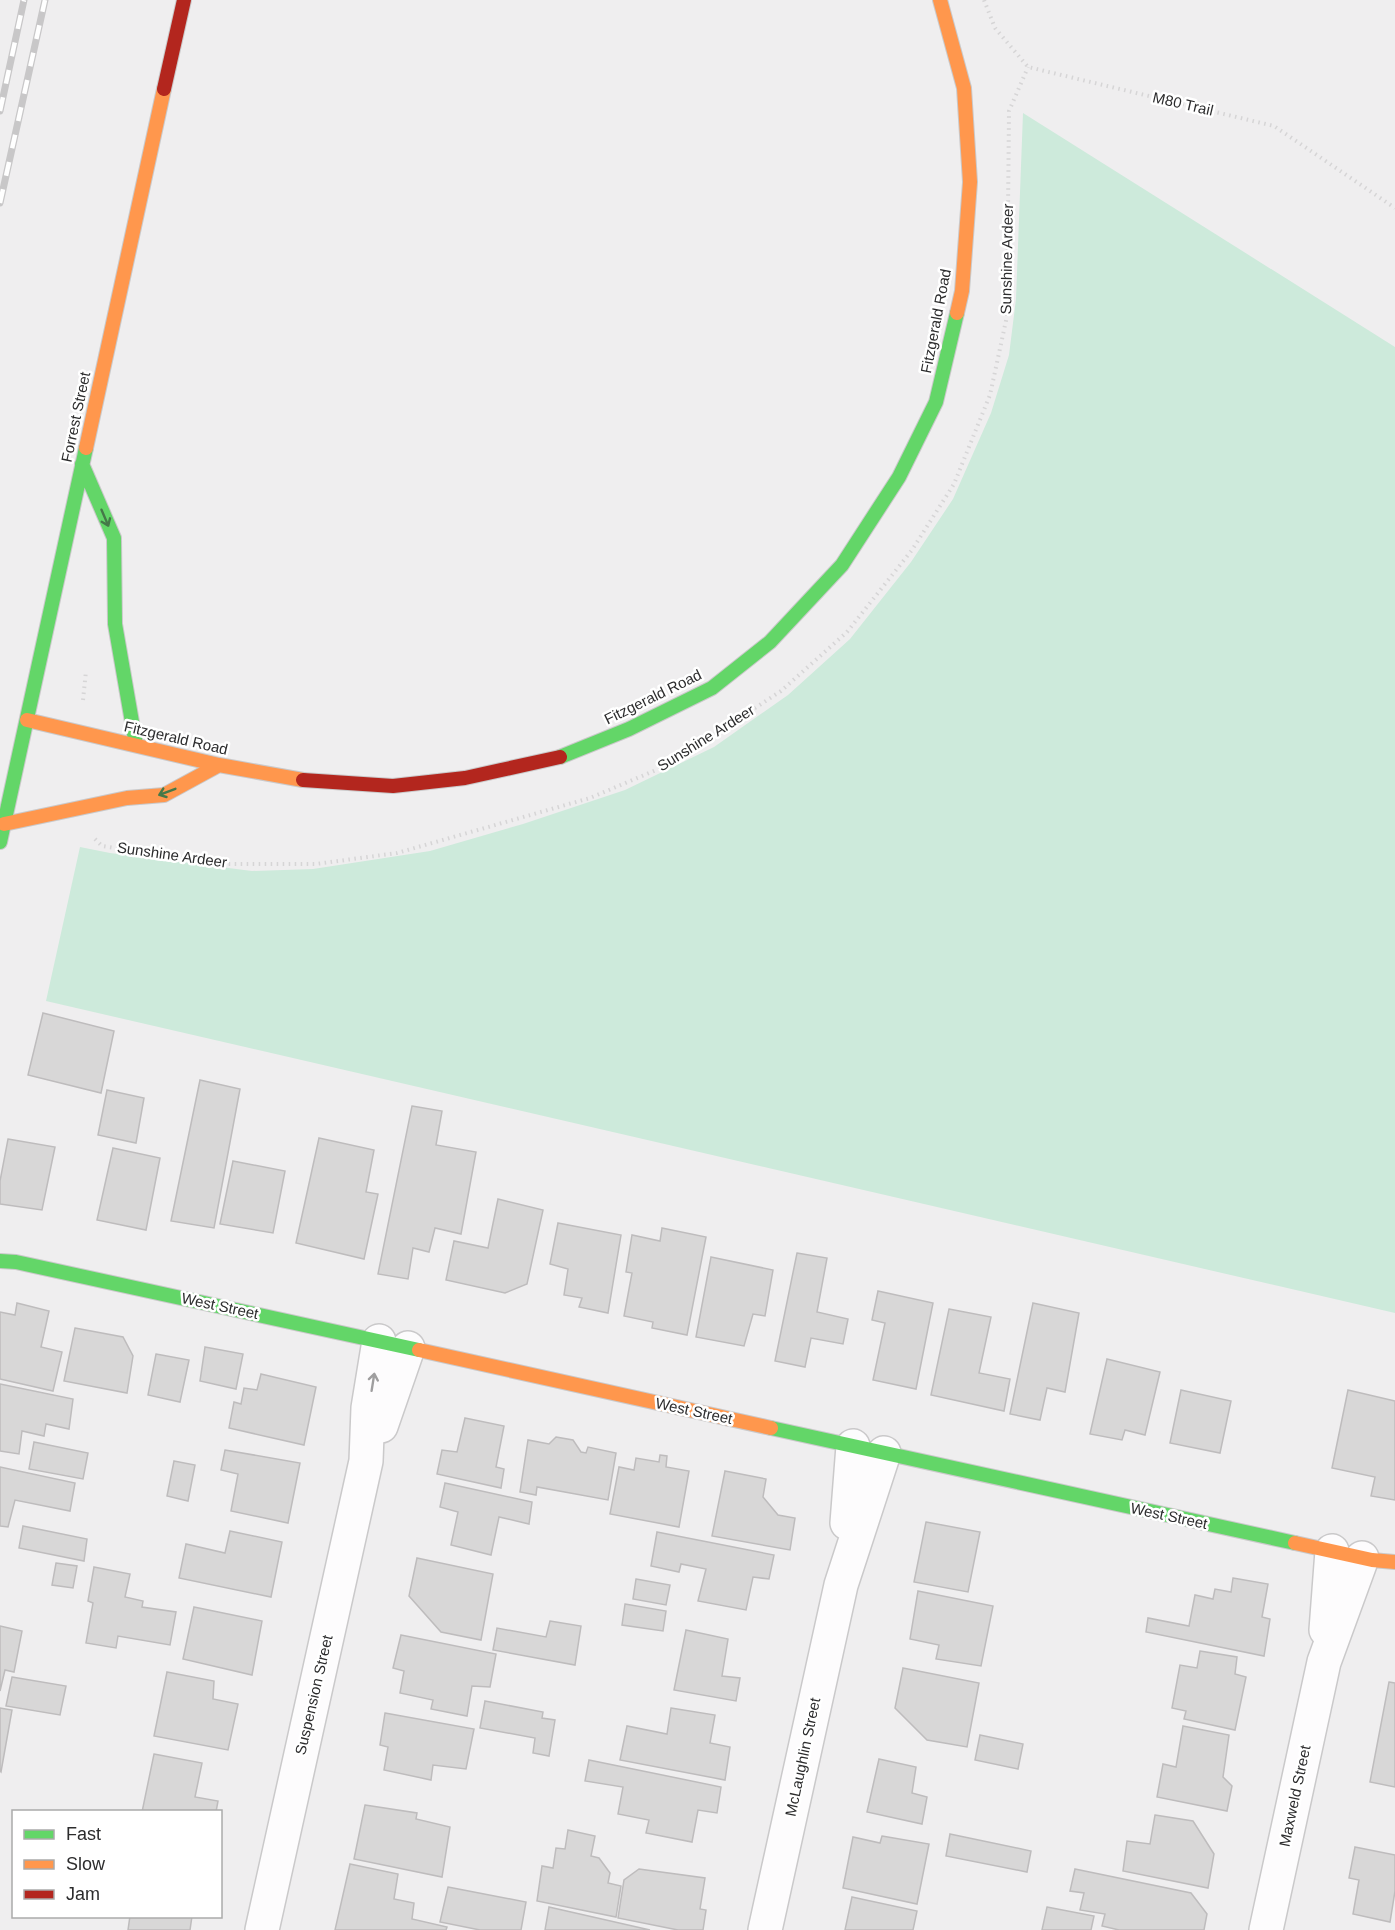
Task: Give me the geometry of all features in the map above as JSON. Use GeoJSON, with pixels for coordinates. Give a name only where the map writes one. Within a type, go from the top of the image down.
{"type":"FeatureCollection","features":[{"type":"Feature","properties":{"kind":"street","name":"Forrest Street"},"geometry":{"type":"LineString","coordinates":[[0,842],[184,0]]}},
{"type":"Feature","properties":{"kind":"street","name":"Fitzgerald Road"},"geometry":{"type":"LineString","coordinates":[[27,720],[219,765],[291,779],[393,786],[465,778],[558,758],[629,729],[712,688],[770,642],[842,565],[899,477],[936,402],[962,291],[970,182],[964,88],[940,0]]}},
{"type":"Feature","properties":{"kind":"street"},"geometry":{"type":"LineString","coordinates":[[82,464],[114,538],[115,624],[136,745]]}},
{"type":"Feature","properties":{"kind":"street"},"geometry":{"type":"LineString","coordinates":[[4,824],[127,798],[164,795],[219,765]]}},
{"type":"Feature","properties":{"kind":"street","name":"West Street"},"geometry":{"type":"LineString","coordinates":[[5,1259],[1371,1560]]}},
{"type":"Feature","properties":{"kind":"street","name":"Suspension Street"},"geometry":{"type":"LineString","coordinates":[[262,1930],[366,1461],[368,1408],[393,1345]]}},
{"type":"Feature","properties":{"kind":"street","name":"McLaughlin Street"},"geometry":{"type":"LineString","coordinates":[[765,1930],[841,1585],[868,1449]]}},
{"type":"Feature","properties":{"kind":"street","name":"Maxweld Street"},"geometry":{"type":"LineString","coordinates":[[1266,1930],[1324,1662],[1371,1560]]}},
{"type":"Feature","properties":{"kind":"path"},"geometry":{"type":"LineString","coordinates":[[984,0],[995,28],[1028,68]]}},
{"type":"Feature","properties":{"kind":"path","name":"M80 Trail"},"geometry":{"type":"LineString","coordinates":[[1028,68],[1274,126],[1395,208]]}},
{"type":"Feature","properties":{"kind":"path","name":"Sunshine Ardeer"},"geometry":{"type":"LineString","coordinates":[[88,806],[92,837],[102,846],[218,864],[316,864],[397,853],[590,798],[668,765],[781,691],[847,632],[912,550],[954,484],[990,395],[1007,316],[1010,111],[1028,68]]}},
{"type":"Feature","properties":{"kind":"path"},"geometry":{"type":"LineString","coordinates":[[77,732],[87,660]]}},
{"type":"Feature","properties":{"kind":"green space"},"geometry":{"type":"Polygon","coordinates":[[[1023,113],[1395,347],[1395,1313],[46,1001],[80,847],[252,871],[313,869],[430,851],[523,824],[625,790],[714,747],[788,695],[850,639],[911,562],[953,499],[991,413],[1009,355],[1016,299],[1023,113]]]}},
{"type":"Feature","properties":{"kind":"building"},"geometry":{"type":"Polygon","coordinates":[[[43,1013],[114,1031],[101,1093],[28,1075],[43,1013]]]}},
{"type":"Feature","properties":{"kind":"building"},"geometry":{"type":"Polygon","coordinates":[[[200,1080],[240,1089],[214,1228],[171,1221],[200,1080]]]}},
{"type":"Feature","properties":{"kind":"building"},"geometry":{"type":"Polygon","coordinates":[[[107,1090],[144,1098],[136,1143],[98,1135],[107,1090]]]}},
{"type":"Feature","properties":{"kind":"building"},"geometry":{"type":"Polygon","coordinates":[[[412,1106],[442,1111],[436,1145],[476,1152],[461,1234],[435,1228],[429,1252],[413,1248],[408,1279],[378,1274],[412,1106]]]}},
{"type":"Feature","properties":{"kind":"building"},"geometry":{"type":"Polygon","coordinates":[[[319,1138],[374,1150],[366,1192],[378,1194],[364,1259],[296,1243],[319,1138]]]}},
{"type":"Feature","properties":{"kind":"building"},"geometry":{"type":"Polygon","coordinates":[[[8,1139],[55,1147],[42,1210],[0,1204],[0,1181],[8,1139]]]}},
{"type":"Feature","properties":{"kind":"building"},"geometry":{"type":"Polygon","coordinates":[[[113,1148],[160,1158],[146,1230],[97,1220],[113,1148]]]}},
{"type":"Feature","properties":{"kind":"building"},"geometry":{"type":"Polygon","coordinates":[[[233,1161],[285,1171],[273,1233],[220,1224],[233,1161]]]}},
{"type":"Feature","properties":{"kind":"building"},"geometry":{"type":"Polygon","coordinates":[[[498,1199],[543,1210],[527,1284],[505,1293],[446,1280],[454,1241],[488,1248],[498,1199]]]}},
{"type":"Feature","properties":{"kind":"building"},"geometry":{"type":"Polygon","coordinates":[[[558,1223],[621,1235],[608,1313],[579,1307],[582,1298],[564,1295],[568,1269],[550,1264],[558,1223]]]}},
{"type":"Feature","properties":{"kind":"building"},"geometry":{"type":"Polygon","coordinates":[[[662,1228],[706,1237],[687,1335],[652,1328],[653,1322],[624,1316],[632,1273],[626,1272],[632,1235],[660,1241],[662,1228]]]}},
{"type":"Feature","properties":{"kind":"building"},"geometry":{"type":"Polygon","coordinates":[[[797,1253],[827,1258],[817,1312],[848,1319],[843,1344],[811,1338],[805,1367],[775,1361],[797,1253]]]}},
{"type":"Feature","properties":{"kind":"building"},"geometry":{"type":"Polygon","coordinates":[[[711,1257],[773,1270],[765,1316],[753,1314],[744,1346],[696,1337],[711,1257]]]}},
{"type":"Feature","properties":{"kind":"building"},"geometry":{"type":"Polygon","coordinates":[[[878,1291],[933,1303],[916,1389],[873,1380],[885,1323],[872,1320],[878,1291]]]}},
{"type":"Feature","properties":{"kind":"building"},"geometry":{"type":"Polygon","coordinates":[[[17,1303],[49,1311],[41,1347],[62,1352],[53,1391],[0,1379],[0,1312],[15,1315],[17,1303]]]}},
{"type":"Feature","properties":{"kind":"building"},"geometry":{"type":"Polygon","coordinates":[[[1033,1303],[1079,1313],[1065,1392],[1047,1388],[1040,1420],[1010,1414],[1033,1303]]]}},
{"type":"Feature","properties":{"kind":"building"},"geometry":{"type":"Polygon","coordinates":[[[949,1309],[991,1317],[979,1373],[1010,1379],[1004,1411],[931,1395],[949,1309]]]}},
{"type":"Feature","properties":{"kind":"building"},"geometry":{"type":"Polygon","coordinates":[[[75,1328],[123,1337],[133,1356],[127,1393],[64,1381],[75,1328]]]}},
{"type":"Feature","properties":{"kind":"building"},"geometry":{"type":"Polygon","coordinates":[[[205,1347],[243,1354],[236,1389],[200,1381],[205,1347]]]}},
{"type":"Feature","properties":{"kind":"building"},"geometry":{"type":"Polygon","coordinates":[[[156,1354],[189,1360],[180,1402],[148,1395],[156,1354]]]}},
{"type":"Feature","properties":{"kind":"building"},"geometry":{"type":"Polygon","coordinates":[[[1107,1359],[1160,1372],[1145,1435],[1125,1430],[1122,1440],[1090,1434],[1107,1359]]]}},
{"type":"Feature","properties":{"kind":"building"},"geometry":{"type":"Polygon","coordinates":[[[261,1374],[316,1387],[304,1445],[229,1428],[234,1402],[241,1404],[244,1388],[257,1390],[261,1374]]]}},
{"type":"Feature","properties":{"kind":"building"},"geometry":{"type":"Polygon","coordinates":[[[0,1384],[73,1399],[69,1429],[46,1424],[44,1436],[22,1431],[19,1454],[0,1451],[0,1384]]]}},
{"type":"Feature","properties":{"kind":"building"},"geometry":{"type":"Polygon","coordinates":[[[1181,1390],[1231,1401],[1220,1453],[1170,1443],[1181,1390]]]}},
{"type":"Feature","properties":{"kind":"building"},"geometry":{"type":"Polygon","coordinates":[[[1348,1390],[1395,1401],[1395,1500],[1371,1496],[1375,1477],[1332,1468],[1348,1390]]]}},
{"type":"Feature","properties":{"kind":"building"},"geometry":{"type":"Polygon","coordinates":[[[465,1418],[504,1426],[496,1467],[504,1469],[501,1488],[437,1474],[442,1450],[457,1452],[465,1418]]]}},
{"type":"Feature","properties":{"kind":"building"},"geometry":{"type":"Polygon","coordinates":[[[556,1437],[573,1440],[581,1452],[586,1453],[588,1447],[616,1453],[608,1500],[537,1487],[536,1495],[520,1492],[528,1440],[549,1444],[556,1437]]]}},
{"type":"Feature","properties":{"kind":"building"},"geometry":{"type":"Polygon","coordinates":[[[34,1442],[88,1453],[83,1479],[29,1469],[34,1442]]]}},
{"type":"Feature","properties":{"kind":"building"},"geometry":{"type":"Polygon","coordinates":[[[225,1450],[300,1463],[288,1523],[231,1511],[238,1474],[221,1470],[225,1450]]]}},
{"type":"Feature","properties":{"kind":"building"},"geometry":{"type":"Polygon","coordinates":[[[660,1455],[667,1456],[666,1467],[689,1471],[679,1527],[610,1514],[619,1467],[634,1470],[636,1458],[659,1462],[660,1455]]]}},
{"type":"Feature","properties":{"kind":"building"},"geometry":{"type":"Polygon","coordinates":[[[174,1461],[195,1465],[188,1501],[167,1496],[174,1461]]]}},
{"type":"Feature","properties":{"kind":"building"},"geometry":{"type":"Polygon","coordinates":[[[0,1467],[75,1483],[70,1511],[15,1500],[8,1527],[0,1526],[0,1467]]]}},
{"type":"Feature","properties":{"kind":"building"},"geometry":{"type":"Polygon","coordinates":[[[725,1471],[766,1479],[763,1497],[778,1515],[795,1518],[790,1550],[712,1536],[725,1471]]]}},
{"type":"Feature","properties":{"kind":"building"},"geometry":{"type":"Polygon","coordinates":[[[445,1483],[532,1502],[529,1524],[499,1517],[491,1555],[451,1545],[458,1512],[440,1507],[445,1483]]]}},
{"type":"Feature","properties":{"kind":"building"},"geometry":{"type":"Polygon","coordinates":[[[926,1522],[980,1532],[968,1592],[914,1582],[926,1522]]]}},
{"type":"Feature","properties":{"kind":"building"},"geometry":{"type":"Polygon","coordinates":[[[23,1526],[87,1539],[84,1561],[19,1548],[23,1526]]]}},
{"type":"Feature","properties":{"kind":"building"},"geometry":{"type":"Polygon","coordinates":[[[230,1531],[282,1542],[271,1597],[179,1578],[186,1544],[225,1553],[230,1531]]]}},
{"type":"Feature","properties":{"kind":"building"},"geometry":{"type":"Polygon","coordinates":[[[657,1532],[774,1555],[769,1579],[753,1577],[746,1610],[698,1601],[706,1569],[681,1564],[679,1572],[651,1566],[657,1532]]]}},
{"type":"Feature","properties":{"kind":"building"},"geometry":{"type":"Polygon","coordinates":[[[417,1558],[493,1574],[481,1640],[441,1632],[409,1596],[417,1558]]]}},
{"type":"Feature","properties":{"kind":"building"},"geometry":{"type":"Polygon","coordinates":[[[56,1563],[77,1566],[73,1588],[52,1585],[56,1563]]]}},
{"type":"Feature","properties":{"kind":"building"},"geometry":{"type":"Polygon","coordinates":[[[94,1567],[130,1574],[125,1597],[143,1601],[142,1607],[176,1612],[170,1645],[118,1636],[116,1648],[86,1643],[93,1603],[88,1601],[94,1567]]]}},
{"type":"Feature","properties":{"kind":"building"},"geometry":{"type":"Polygon","coordinates":[[[1233,1578],[1268,1584],[1262,1617],[1270,1619],[1264,1656],[1146,1632],[1148,1618],[1189,1626],[1195,1595],[1213,1599],[1215,1589],[1231,1592],[1233,1578]]]}},
{"type":"Feature","properties":{"kind":"building"},"geometry":{"type":"Polygon","coordinates":[[[636,1579],[670,1585],[666,1605],[633,1599],[636,1579]]]}},
{"type":"Feature","properties":{"kind":"building"},"geometry":{"type":"Polygon","coordinates":[[[918,1591],[993,1606],[981,1666],[936,1659],[939,1645],[910,1639],[918,1591]]]}},
{"type":"Feature","properties":{"kind":"building"},"geometry":{"type":"Polygon","coordinates":[[[625,1604],[666,1611],[663,1631],[622,1625],[625,1604]]]}},
{"type":"Feature","properties":{"kind":"building"},"geometry":{"type":"Polygon","coordinates":[[[194,1607],[262,1621],[252,1675],[183,1659],[194,1607]]]}},
{"type":"Feature","properties":{"kind":"building"},"geometry":{"type":"Polygon","coordinates":[[[550,1621],[581,1626],[575,1665],[493,1650],[497,1628],[546,1637],[550,1621]]]}},
{"type":"Feature","properties":{"kind":"building"},"geometry":{"type":"Polygon","coordinates":[[[0,1626],[22,1631],[14,1672],[5,1670],[0,1691],[0,1626]]]}},
{"type":"Feature","properties":{"kind":"building"},"geometry":{"type":"Polygon","coordinates":[[[686,1630],[728,1639],[722,1676],[740,1678],[736,1701],[674,1690],[686,1630]]]}},
{"type":"Feature","properties":{"kind":"building"},"geometry":{"type":"Polygon","coordinates":[[[401,1635],[496,1654],[490,1687],[472,1686],[467,1716],[431,1709],[433,1700],[400,1693],[404,1671],[393,1668],[401,1635]]]}},
{"type":"Feature","properties":{"kind":"building"},"geometry":{"type":"Polygon","coordinates":[[[1200,1651],[1237,1657],[1235,1674],[1246,1677],[1235,1730],[1184,1719],[1186,1711],[1172,1708],[1180,1665],[1197,1668],[1200,1651]]]}},
{"type":"Feature","properties":{"kind":"building"},"geometry":{"type":"Polygon","coordinates":[[[903,1668],[979,1683],[967,1747],[927,1740],[895,1708],[903,1668]]]}},
{"type":"Feature","properties":{"kind":"building"},"geometry":{"type":"Polygon","coordinates":[[[167,1672],[214,1681],[213,1699],[238,1704],[228,1750],[154,1736],[167,1672]]]}},
{"type":"Feature","properties":{"kind":"building"},"geometry":{"type":"Polygon","coordinates":[[[12,1677],[66,1686],[60,1715],[6,1706],[12,1677]]]}},
{"type":"Feature","properties":{"kind":"building"},"geometry":{"type":"Polygon","coordinates":[[[1389,1682],[1395,1683],[1395,1787],[1370,1782],[1389,1682]]]}},
{"type":"Feature","properties":{"kind":"building"},"geometry":{"type":"Polygon","coordinates":[[[485,1701],[543,1712],[542,1718],[555,1720],[549,1756],[533,1753],[535,1738],[480,1728],[485,1701]]]}},
{"type":"Feature","properties":{"kind":"building"},"geometry":{"type":"Polygon","coordinates":[[[0,1708],[12,1710],[1,1772],[0,1771],[0,1708]]]}},
{"type":"Feature","properties":{"kind":"building"},"geometry":{"type":"Polygon","coordinates":[[[671,1708],[715,1715],[710,1743],[730,1747],[725,1780],[620,1760],[627,1726],[667,1734],[671,1708]]]}},
{"type":"Feature","properties":{"kind":"building"},"geometry":{"type":"Polygon","coordinates":[[[385,1713],[474,1729],[466,1769],[433,1765],[431,1780],[384,1770],[388,1747],[380,1745],[385,1713]]]}},
{"type":"Feature","properties":{"kind":"building"},"geometry":{"type":"Polygon","coordinates":[[[1183,1726],[1229,1735],[1223,1777],[1232,1786],[1227,1811],[1157,1797],[1163,1764],[1176,1767],[1183,1726]]]}},
{"type":"Feature","properties":{"kind":"building"},"geometry":{"type":"Polygon","coordinates":[[[980,1735],[1023,1744],[1018,1769],[975,1760],[980,1735]]]}},
{"type":"Feature","properties":{"kind":"building"},"geometry":{"type":"Polygon","coordinates":[[[154,1754],[202,1763],[195,1797],[218,1801],[216,1810],[142,1810],[154,1754]]]}},
{"type":"Feature","properties":{"kind":"building"},"geometry":{"type":"Polygon","coordinates":[[[879,1759],[916,1767],[912,1793],[927,1797],[922,1824],[867,1812],[879,1759]]]}},
{"type":"Feature","properties":{"kind":"building"},"geometry":{"type":"Polygon","coordinates":[[[589,1760],[721,1787],[717,1813],[698,1810],[692,1842],[646,1833],[649,1820],[618,1814],[623,1787],[585,1781],[589,1760]]]}},
{"type":"Feature","properties":{"kind":"building"},"geometry":{"type":"Polygon","coordinates":[[[365,1805],[417,1813],[416,1819],[450,1827],[442,1877],[354,1859],[365,1805]]]}},
{"type":"Feature","properties":{"kind":"building"},"geometry":{"type":"Polygon","coordinates":[[[1155,1815],[1193,1821],[1214,1854],[1208,1888],[1123,1871],[1127,1841],[1150,1844],[1155,1815]]]}},
{"type":"Feature","properties":{"kind":"building"},"geometry":{"type":"Polygon","coordinates":[[[568,1830],[595,1836],[591,1856],[599,1858],[610,1873],[608,1883],[621,1886],[616,1917],[537,1901],[542,1866],[553,1868],[556,1848],[565,1849],[568,1830]]]}},
{"type":"Feature","properties":{"kind":"building"},"geometry":{"type":"Polygon","coordinates":[[[950,1834],[1031,1851],[1027,1872],[946,1856],[950,1834]]]}},
{"type":"Feature","properties":{"kind":"building"},"geometry":{"type":"Polygon","coordinates":[[[882,1836],[929,1844],[917,1904],[843,1888],[853,1837],[880,1843],[882,1836]]]}},
{"type":"Feature","properties":{"kind":"building"},"geometry":{"type":"Polygon","coordinates":[[[1355,1847],[1395,1855],[1395,1891],[1390,1922],[1353,1914],[1359,1880],[1349,1878],[1355,1847]]]}},
{"type":"Feature","properties":{"kind":"building"},"geometry":{"type":"Polygon","coordinates":[[[350,1864],[398,1874],[394,1899],[414,1903],[412,1919],[447,1927],[446,1930],[335,1930],[350,1864]]]}},
{"type":"Feature","properties":{"kind":"building"},"geometry":{"type":"Polygon","coordinates":[[[639,1869],[705,1878],[700,1909],[706,1910],[703,1930],[678,1930],[618,1918],[624,1880],[639,1869]]]}},
{"type":"Feature","properties":{"kind":"building"},"geometry":{"type":"Polygon","coordinates":[[[1075,1869],[1191,1893],[1207,1914],[1204,1930],[1119,1930],[1102,1926],[1105,1914],[1080,1910],[1084,1893],[1070,1891],[1075,1869]]]}},
{"type":"Feature","properties":{"kind":"building"},"geometry":{"type":"Polygon","coordinates":[[[448,1887],[526,1902],[521,1930],[480,1930],[440,1922],[448,1887]]]}},
{"type":"Feature","properties":{"kind":"building"},"geometry":{"type":"Polygon","coordinates":[[[852,1897],[917,1911],[913,1930],[845,1930],[852,1897]]]}},
{"type":"Feature","properties":{"kind":"building"},"geometry":{"type":"Polygon","coordinates":[[[549,1907],[650,1930],[545,1930],[549,1907]]]}},
{"type":"Feature","properties":{"kind":"building"},"geometry":{"type":"Polygon","coordinates":[[[1047,1907],[1094,1916],[1091,1930],[1042,1930],[1047,1907]]]}},
{"type":"Feature","properties":{"kind":"building"},"geometry":{"type":"Polygon","coordinates":[[[130,1918],[192,1918],[190,1930],[128,1930],[130,1918]]]}},
{"type":"Feature","properties":{"kind":"railway"},"geometry":{"type":"LineString","coordinates":[[0,111],[24,0]]}},
{"type":"Feature","properties":{"kind":"railway"},"geometry":{"type":"LineString","coordinates":[[0,203],[45,0]]}},
{"type":"Feature","properties":{"kind":"traffic: fast"},"geometry":{"type":"LineString","coordinates":[[560,757],[629,729],[712,688],[770,642],[842,565],[899,477],[936,402],[957,313]]}},
{"type":"Feature","properties":{"kind":"traffic: fast"},"geometry":{"type":"LineString","coordinates":[[0,842],[86,448]]}},
{"type":"Feature","properties":{"kind":"traffic: fast"},"geometry":{"type":"LineString","coordinates":[[82,464],[114,538],[115,624],[136,745]]}},
{"type":"Feature","properties":{"kind":"traffic: fast"},"geometry":{"type":"LineString","coordinates":[[0,1261],[16,1262],[419,1350]]}},
{"type":"Feature","properties":{"kind":"traffic: fast"},"geometry":{"type":"LineString","coordinates":[[771,1428],[1295,1543]]}},
{"type":"Feature","properties":{"kind":"traffic: slow"},"geometry":{"type":"LineString","coordinates":[[940,0],[964,88],[970,182],[962,291],[957,313]]}},
{"type":"Feature","properties":{"kind":"traffic: slow"},"geometry":{"type":"LineString","coordinates":[[86,448],[164,89]]}},
{"type":"Feature","properties":{"kind":"traffic: slow"},"geometry":{"type":"LineString","coordinates":[[27,720],[219,765],[303,780]]}},
{"type":"Feature","properties":{"kind":"traffic: slow"},"geometry":{"type":"LineString","coordinates":[[4,824],[127,798],[164,795],[219,765]]}},
{"type":"Feature","properties":{"kind":"traffic: slow"},"geometry":{"type":"LineString","coordinates":[[419,1350],[771,1428]]}},
{"type":"Feature","properties":{"kind":"traffic: slow"},"geometry":{"type":"LineString","coordinates":[[1295,1543],[1372,1560],[1395,1562]]}},
{"type":"Feature","properties":{"kind":"traffic: jam"},"geometry":{"type":"LineString","coordinates":[[164,89],[184,0]]}},
{"type":"Feature","properties":{"kind":"traffic: jam"},"geometry":{"type":"LineString","coordinates":[[303,780],[393,786],[465,778],[560,757]]}}]}
